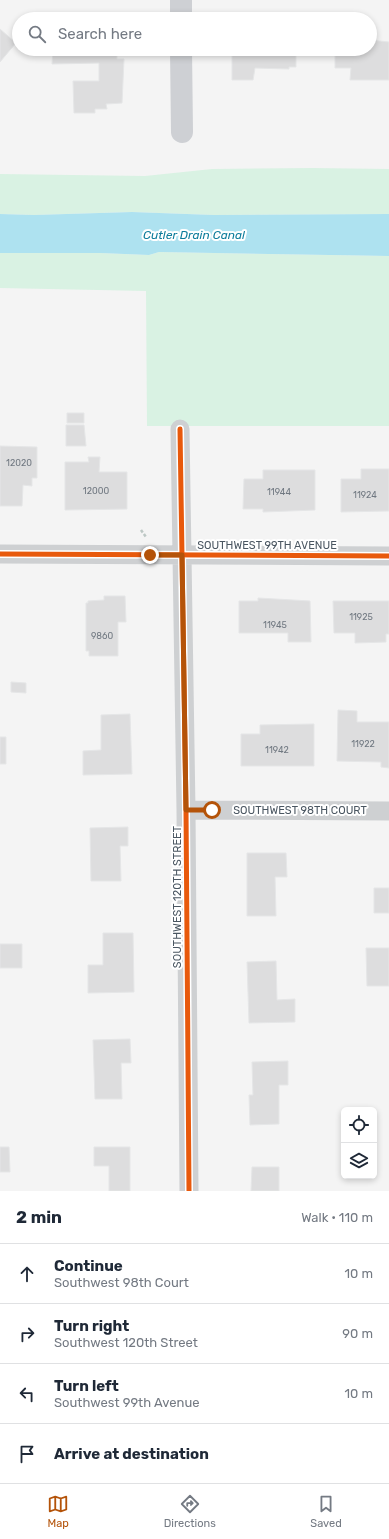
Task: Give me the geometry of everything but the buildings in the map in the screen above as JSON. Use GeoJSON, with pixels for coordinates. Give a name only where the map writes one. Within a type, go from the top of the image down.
{"type":"FeatureCollection","features":[{"type":"Feature","properties":{"kind":"street"},"geometry":{"type":"LineString","coordinates":[[181,0],[181,12]]}},
{"type":"Feature","properties":{"kind":"street"},"geometry":{"type":"LineString","coordinates":[[181,56],[182,132]]}},
{"type":"Feature","properties":{"kind":"street","name":"SOUTHWEST 120TH STREET"},"geometry":{"type":"LineString","coordinates":[[180,429],[186,810],[189,1191]]}},
{"type":"Feature","properties":{"kind":"street","name":"SOUTHWEST 99TH AVENUE"},"geometry":{"type":"LineString","coordinates":[[0,554],[389,556]]}},
{"type":"Feature","properties":{"kind":"street","name":"SOUTHWEST 98TH COURT"},"geometry":{"type":"LineString","coordinates":[[186,810],[389,811]]}},
{"type":"Feature","properties":{"kind":"green space"},"geometry":{"type":"Polygon","coordinates":[[[212,169],[389,169],[389,214],[214,215],[132,212],[34,215],[0,214],[0,174],[145,176],[212,169]]]}},
{"type":"Feature","properties":{"kind":"green space"},"geometry":{"type":"Polygon","coordinates":[[[159,252],[389,256],[389,426],[147,426],[146,291],[0,288],[0,253],[100,253],[149,255],[159,252]]]}},
{"type":"Feature","properties":{"kind":"water","name":"Cutler Drain Canal"},"geometry":{"type":"Polygon","coordinates":[[[132,212],[214,215],[389,214],[389,256],[159,252],[149,255],[100,253],[0,253],[0,214],[34,215],[132,212]]]}},
{"type":"Feature","properties":{"kind":"cycle path"},"geometry":{"type":"LineString","coordinates":[[180,429],[186,810],[189,1191]]}},
{"type":"Feature","properties":{"kind":"cycle path"},"geometry":{"type":"LineString","coordinates":[[0,554],[389,556]]}},
{"type":"Feature","properties":{"kind":"route"},"geometry":{"type":"LineString","coordinates":[[150,555],[182,555],[186,810],[212,810]]}}]}
